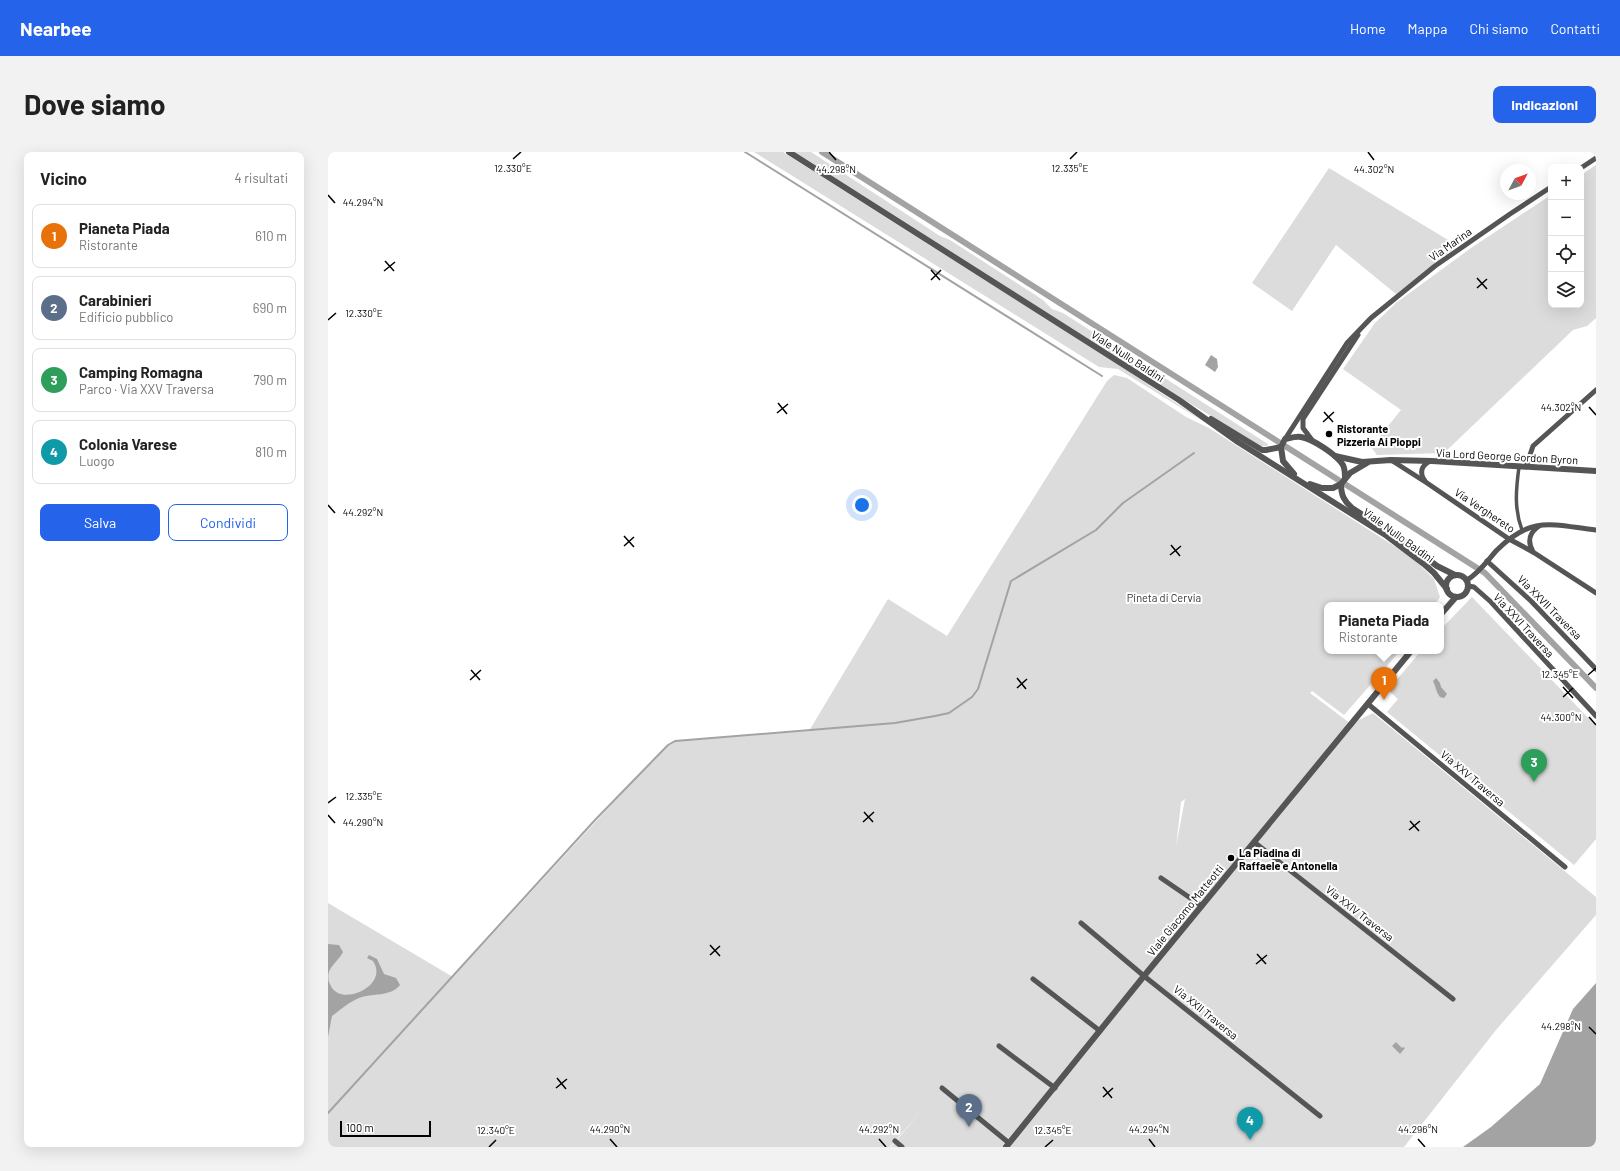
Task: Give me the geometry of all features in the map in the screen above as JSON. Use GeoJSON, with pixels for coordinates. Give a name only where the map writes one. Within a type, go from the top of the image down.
{"type":"FeatureCollection","features":[{"type":"Feature","properties":{"kind":"street","name":"Viale Nullo Baldini"},"geometry":{"type":"LineString","coordinates":[[789,152],[1179,400],[1238,442],[1376,529],[1424,564],[1434,573],[1451,594]]}},
{"type":"Feature","properties":{"kind":"street"},"geometry":{"type":"LineString","coordinates":[[1584,166],[1596,158]]}},
{"type":"Feature","properties":{"kind":"street","name":"Via Marina"},"geometry":{"type":"LineString","coordinates":[[1285,439],[1347,343],[1365,324],[1380,310],[1435,266],[1548,189]]}},
{"type":"Feature","properties":{"kind":"street","name":"Via Marina"},"geometry":{"type":"LineString","coordinates":[[1312,441],[1303,428],[1303,420],[1365,324]]}},
{"type":"Feature","properties":{"kind":"street"},"geometry":{"type":"LineString","coordinates":[[1526,467],[1533,446],[1596,390]]}},
{"type":"Feature","properties":{"kind":"street"},"geometry":{"type":"LineString","coordinates":[[1179,400],[1262,450],[1280,446],[1285,439],[1298,437],[1312,441],[1335,456],[1343,466],[1345,478]]}},
{"type":"Feature","properties":{"kind":"street"},"geometry":{"type":"LineString","coordinates":[[1280,446],[1285,464],[1301,482],[1328,488],[1333,488],[1341,484]]}},
{"type":"Feature","properties":{"kind":"street","name":"Via Lord George Gordon Byron"},"geometry":{"type":"LineString","coordinates":[[1335,456],[1354,461],[1368,462],[1391,460],[1432,461],[1596,471]]}},
{"type":"Feature","properties":{"kind":"street","name":"Via Verghereto"},"geometry":{"type":"LineString","coordinates":[[1391,460],[1509,539],[1533,552],[1596,593]]}},
{"type":"Feature","properties":{"kind":"street"},"geometry":{"type":"LineString","coordinates":[[1427,483],[1421,470],[1425,464],[1432,461]]}},
{"type":"Feature","properties":{"kind":"street","name":"Via Lord George Gordon Byron"},"geometry":{"type":"LineString","coordinates":[[1341,484],[1345,478],[1357,468],[1368,462]]}},
{"type":"Feature","properties":{"kind":"street","name":"Via Verghereto"},"geometry":{"type":"LineString","coordinates":[[1519,467],[1515,497],[1518,520],[1522,530]]}},
{"type":"Feature","properties":{"kind":"street","name":"Viale Nullo Baldini"},"geometry":{"type":"LineString","coordinates":[[1341,484],[1345,502],[1352,508],[1405,542],[1437,566],[1455,575]]}},
{"type":"Feature","properties":{"kind":"street"},"geometry":{"type":"LineString","coordinates":[[1451,594],[1463,596],[1466,593],[1468,583],[1486,562],[1509,539],[1522,530],[1541,524],[1596,530]]}},
{"type":"Feature","properties":{"kind":"street","name":"Via Verghereto"},"geometry":{"type":"LineString","coordinates":[[1533,552],[1529,544],[1530,535],[1541,524]]}},
{"type":"Feature","properties":{"kind":"street","name":"Via XXVII Traversa"},"geometry":{"type":"LineString","coordinates":[[1486,562],[1531,601],[1596,669]]}},
{"type":"Feature","properties":{"kind":"street"},"geometry":{"type":"LineString","coordinates":[[1444,609],[1451,594],[1447,582],[1449,579],[1455,575],[1462,576],[1468,583]]}},
{"type":"Feature","properties":{"kind":"street","name":"Via XXVI Traversa"},"geometry":{"type":"LineString","coordinates":[[1468,583],[1491,602],[1596,716]]}},
{"type":"Feature","properties":{"kind":"street","name":"Viale Giacomo Matteotti"},"geometry":{"type":"LineString","coordinates":[[1007,1146],[1144,976],[1409,654]]}},
{"type":"Feature","properties":{"kind":"street","name":"Via XXV Traversa"},"geometry":{"type":"LineString","coordinates":[[1368,704],[1565,867]]}},
{"type":"Feature","properties":{"kind":"street","name":"Via XXIV Traversa"},"geometry":{"type":"LineString","coordinates":[[1254,842],[1453,999]]}},
{"type":"Feature","properties":{"kind":"street"},"geometry":{"type":"LineString","coordinates":[[1162,878],[1202,906]]}},
{"type":"Feature","properties":{"kind":"street","name":"Via XXII Traversa"},"geometry":{"type":"LineString","coordinates":[[1081,923],[1144,976],[1320,1116]]}},
{"type":"Feature","properties":{"kind":"street"},"geometry":{"type":"LineString","coordinates":[[1033,979],[1100,1031]]}},
{"type":"Feature","properties":{"kind":"street"},"geometry":{"type":"LineString","coordinates":[[999,1046],[1055,1088]]}},
{"type":"Feature","properties":{"kind":"street"},"geometry":{"type":"LineString","coordinates":[[942,1088],[1007,1146]]}},
{"type":"Feature","properties":{"kind":"street"},"geometry":{"type":"LineString","coordinates":[[895,1141],[902,1147]]}},
{"type":"Feature","properties":{"kind":"green space"},"geometry":{"type":"Polygon","coordinates":[[[754,152],[783,152],[1134,375],[1214,428],[1118,369],[1099,367],[754,152]]]}},
{"type":"Feature","properties":{"kind":"green space"},"geometry":{"type":"Polygon","coordinates":[[[795,152],[811,152],[940,236],[950,240],[1043,300],[1052,309],[1063,313],[1268,444],[1267,446],[1261,446],[1191,404],[795,152]]]}},
{"type":"Feature","properties":{"kind":"green space"},"geometry":{"type":"Polygon","coordinates":[[[1596,165],[1596,318],[1587,326],[1573,330],[1444,453],[1377,455],[1371,447],[1401,410],[1343,369],[1375,323],[1396,303],[1471,248],[1548,197],[1548,308],[1584,308],[1584,173],[1596,165]]]}},
{"type":"Feature","properties":{"kind":"green space"},"geometry":{"type":"Polygon","coordinates":[[[1329,168],[1458,246],[1396,294],[1336,245],[1292,311],[1252,283],[1329,168]]]}},
{"type":"Feature","properties":{"kind":"green space","name":"Pineta di Cervia"},"geometry":{"type":"Polygon","coordinates":[[[1114,375],[1127,378],[1186,417],[1209,428],[1413,558],[1434,579],[1440,597],[1437,602],[1324,602],[1324,654],[1397,654],[1344,715],[1312,691],[1310,693],[1351,724],[1373,713],[1596,897],[1596,915],[1496,1030],[1404,1147],[891,1147],[922,1110],[890,1147],[328,1147],[328,903],[453,977],[645,768],[668,746],[676,741],[809,731],[888,599],[947,636],[1107,381],[1114,375]],[[1185,799],[1181,802],[1176,846],[1185,799]]]}},
{"type":"Feature","properties":{"kind":"green space"},"geometry":{"type":"Polygon","coordinates":[[[1472,597],[1596,726],[1596,839],[1574,865],[1387,712],[1398,699],[1388,690],[1418,654],[1444,654],[1444,626],[1472,597]]]}},
{"type":"Feature","properties":{"kind":"shaded area"},"geometry":{"type":"Polygon","coordinates":[[[1211,355],[1217,359],[1218,367],[1215,372],[1205,365],[1211,355]]]}},
{"type":"Feature","properties":{"kind":"shaded area"},"geometry":{"type":"Polygon","coordinates":[[[1436,678],[1447,694],[1444,698],[1440,697],[1433,681],[1436,678]]]}},
{"type":"Feature","properties":{"kind":"shaded area"},"geometry":{"type":"Polygon","coordinates":[[[328,944],[339,945],[343,952],[330,969],[328,978],[328,944]]]}},
{"type":"Feature","properties":{"kind":"shaded area"},"geometry":{"type":"Polygon","coordinates":[[[369,955],[377,959],[384,974],[396,978],[400,985],[396,989],[386,993],[359,998],[332,1016],[328,1037],[328,978],[329,983],[335,991],[343,994],[352,994],[361,991],[369,986],[375,979],[376,970],[373,961],[367,958],[369,955]]]}},
{"type":"Feature","properties":{"kind":"shaded area"},"geometry":{"type":"Polygon","coordinates":[[[1596,983],[1596,1147],[1463,1147],[1491,1127],[1540,1084],[1573,1009],[1596,983]]]}},
{"type":"Feature","properties":{"kind":"shaded area"},"geometry":{"type":"Polygon","coordinates":[[[1396,1042],[1402,1048],[1405,1048],[1400,1054],[1392,1046],[1396,1042]]]}},
{"type":"Feature","properties":{"kind":"waterway"},"geometry":{"type":"LineString","coordinates":[[745,152],[1102,376]]}},
{"type":"Feature","properties":{"kind":"waterway"},"geometry":{"type":"LineString","coordinates":[[822,152],[1485,573],[1596,688]]}},
{"type":"Feature","properties":{"kind":"waterway"},"geometry":{"type":"LineString","coordinates":[[328,1113],[595,820],[668,745],[675,741],[895,723],[949,713],[972,697],[978,689],[1011,581],[1096,530],[1123,503],[1194,453]]}},
{"type":"Feature","properties":{"kind":"place","name":"Ristorante Pizzeria Ai Pioppi"},"geometry":{"type":"Point","coordinates":[1329,434]}},
{"type":"Feature","properties":{"kind":"place","name":"Pianeta Piada"},"geometry":{"type":"Point","coordinates":[1384,700]}},
{"type":"Feature","properties":{"kind":"place","name":"Camping Romagna"},"geometry":{"type":"Point","coordinates":[1534,782]}},
{"type":"Feature","properties":{"kind":"place","name":"La Piadina di Raffaele e Antonella"},"geometry":{"type":"Point","coordinates":[1231,858]}},
{"type":"Feature","properties":{"kind":"place","name":"Carabinieri"},"geometry":{"type":"Point","coordinates":[969,1127]}},
{"type":"Feature","properties":{"kind":"place","name":"Colonia Varese"},"geometry":{"type":"Point","coordinates":[1250,1140]}}]}
